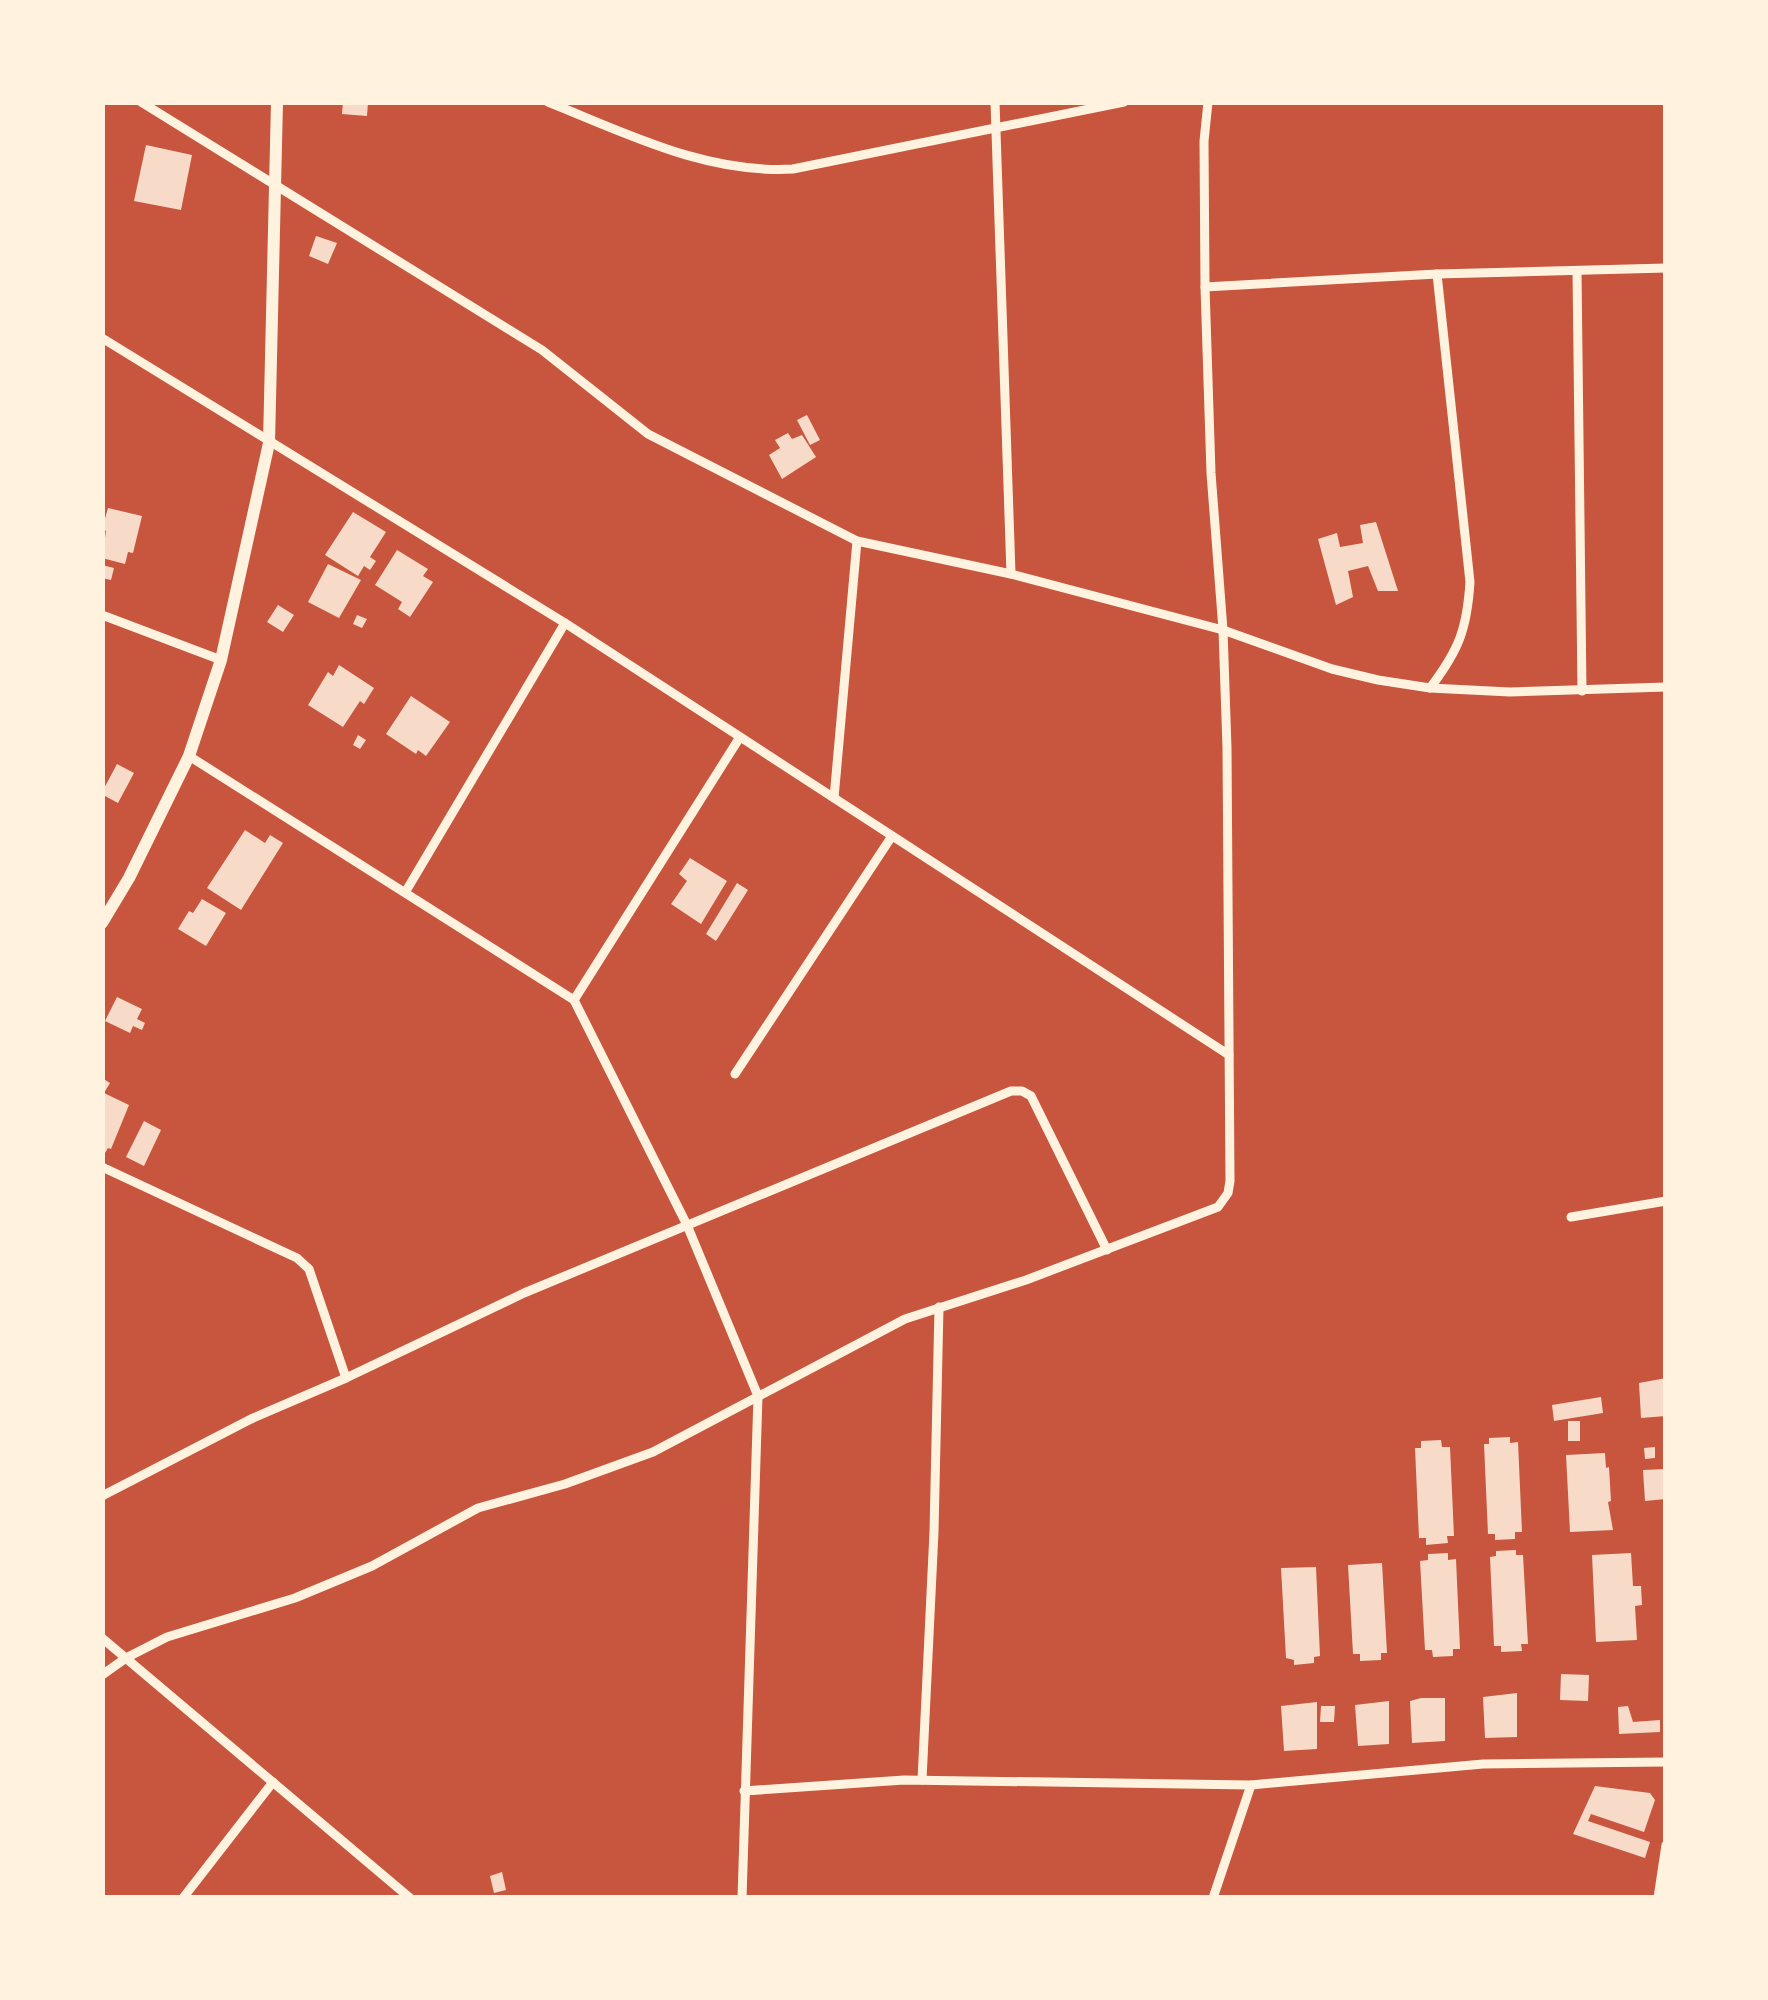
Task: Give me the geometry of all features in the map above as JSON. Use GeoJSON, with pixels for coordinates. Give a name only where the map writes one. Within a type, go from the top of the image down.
{"type":"FeatureCollection","features":[{"type":"Feature","properties":{"kind":"main road"},"geometry":{"type":"LineString","coordinates":[[102,923],[129,878],[189,756],[221,660],[269,443],[277,102]]}},
{"type":"Feature","properties":{"kind":"street"},"geometry":{"type":"LineString","coordinates":[[142,102],[542,350],[648,434],[857,540],[1011,574],[1223,630],[1332,669],[1430,688],[1582,692],[1666,687]]}},
{"type":"Feature","properties":{"kind":"street"},"geometry":{"type":"LineString","coordinates":[[548,102],[669,150],[724,167],[762,171],[792,170],[1124,102]]}},
{"type":"Feature","properties":{"kind":"street"},"geometry":{"type":"LineString","coordinates":[[995,102],[1011,574]]}},
{"type":"Feature","properties":{"kind":"street"},"geometry":{"type":"LineString","coordinates":[[102,1675],[166,1637],[295,1598],[372,1566],[478,1508],[565,1484],[653,1452],[855,1343],[939,1307],[1107,1250],[1224,1201],[1230,1181],[1223,630],[1211,473],[1205,287],[1204,142],[1208,102]]}},
{"type":"Feature","properties":{"kind":"street"},"geometry":{"type":"LineString","coordinates":[[1205,287],[1438,274],[1666,268]]}},
{"type":"Feature","properties":{"kind":"street"},"geometry":{"type":"LineString","coordinates":[[1577,271],[1582,692]]}},
{"type":"Feature","properties":{"kind":"street"},"geometry":{"type":"LineString","coordinates":[[1430,688],[1455,656],[1465,630],[1470,582],[1438,274]]}},
{"type":"Feature","properties":{"kind":"street"},"geometry":{"type":"LineString","coordinates":[[102,338],[565,624],[1229,1055]]}},
{"type":"Feature","properties":{"kind":"street"},"geometry":{"type":"LineString","coordinates":[[834,798],[857,540]]}},
{"type":"Feature","properties":{"kind":"street"},"geometry":{"type":"LineString","coordinates":[[102,615],[221,660]]}},
{"type":"Feature","properties":{"kind":"street"},"geometry":{"type":"LineString","coordinates":[[406,891],[565,624]]}},
{"type":"Feature","properties":{"kind":"street"},"geometry":{"type":"LineString","coordinates":[[574,1000],[740,737]]}},
{"type":"Feature","properties":{"kind":"street"},"geometry":{"type":"LineString","coordinates":[[189,756],[574,1000],[687,1225],[758,1396],[742,1898]]}},
{"type":"Feature","properties":{"kind":"street"},"geometry":{"type":"LineString","coordinates":[[735,1074],[892,836]]}},
{"type":"Feature","properties":{"kind":"street"},"geometry":{"type":"LineString","coordinates":[[102,1496],[251,1419],[524,1293],[1011,1091],[1031,1096],[1107,1250]]}},
{"type":"Feature","properties":{"kind":"street"},"geometry":{"type":"LineString","coordinates":[[102,1168],[298,1258],[309,1269],[346,1378]]}},
{"type":"Feature","properties":{"kind":"street"},"geometry":{"type":"LineString","coordinates":[[1571,1216],[1666,1201]]}},
{"type":"Feature","properties":{"kind":"street"},"geometry":{"type":"LineString","coordinates":[[922,1780],[934,1532],[939,1307]]}},
{"type":"Feature","properties":{"kind":"street"},"geometry":{"type":"LineString","coordinates":[[102,1638],[410,1898]]}},
{"type":"Feature","properties":{"kind":"street"},"geometry":{"type":"LineString","coordinates":[[744,1791],[922,1780],[1251,1785],[1484,1764],[1666,1762]]}},
{"type":"Feature","properties":{"kind":"street"},"geometry":{"type":"LineString","coordinates":[[183,1898],[273,1782]]}},
{"type":"Feature","properties":{"kind":"street"},"geometry":{"type":"LineString","coordinates":[[1213,1898],[1251,1785]]}},
{"type":"Feature","properties":{"kind":"street"},"geometry":{"type":"LineString","coordinates":[[1658,1898],[1666,1845]]}},
{"type":"Feature","properties":{"kind":"building"},"geometry":{"type":"Polygon","coordinates":[[[343,102],[368,102],[367,116],[342,114],[343,102]]]}},
{"type":"Feature","properties":{"kind":"building"},"geometry":{"type":"Polygon","coordinates":[[[146,145],[192,155],[181,210],[134,201],[146,145]]]}},
{"type":"Feature","properties":{"kind":"building"},"geometry":{"type":"Polygon","coordinates":[[[316,236],[337,243],[328,264],[309,256],[316,236]]]}},
{"type":"Feature","properties":{"kind":"building"},"geometry":{"type":"Polygon","coordinates":[[[807,415],[820,440],[810,445],[797,420],[807,415]]]}},
{"type":"Feature","properties":{"kind":"building"},"geometry":{"type":"Polygon","coordinates":[[[788,433],[792,439],[802,435],[816,457],[782,479],[769,455],[780,448],[775,440],[788,433]]]}},
{"type":"Feature","properties":{"kind":"building"},"geometry":{"type":"Polygon","coordinates":[[[108,508],[142,516],[133,553],[128,552],[125,564],[102,558],[106,531],[102,529],[108,508]]]}},
{"type":"Feature","properties":{"kind":"building"},"geometry":{"type":"Polygon","coordinates":[[[353,512],[386,532],[370,557],[376,561],[370,570],[364,566],[358,576],[325,555],[353,512]]]}},
{"type":"Feature","properties":{"kind":"building"},"geometry":{"type":"Polygon","coordinates":[[[1376,522],[1398,591],[1378,591],[1368,566],[1348,571],[1353,597],[1336,605],[1318,539],[1337,533],[1340,547],[1363,543],[1360,525],[1376,522]]]}},
{"type":"Feature","properties":{"kind":"building"},"geometry":{"type":"Polygon","coordinates":[[[397,550],[428,569],[423,576],[433,582],[410,617],[398,609],[402,602],[375,585],[397,550]]]}},
{"type":"Feature","properties":{"kind":"building"},"geometry":{"type":"Polygon","coordinates":[[[328,564],[361,580],[339,618],[308,602],[328,564]]]}},
{"type":"Feature","properties":{"kind":"building"},"geometry":{"type":"Polygon","coordinates":[[[102,565],[114,568],[111,580],[102,578],[102,565]]]}},
{"type":"Feature","properties":{"kind":"building"},"geometry":{"type":"Polygon","coordinates":[[[278,605],[294,615],[283,632],[267,622],[278,605]]]}},
{"type":"Feature","properties":{"kind":"building"},"geometry":{"type":"Polygon","coordinates":[[[357,615],[367,619],[362,628],[353,624],[357,615]]]}},
{"type":"Feature","properties":{"kind":"building"},"geometry":{"type":"Polygon","coordinates":[[[339,665],[374,688],[343,727],[308,705],[328,672],[333,676],[339,665]]]}},
{"type":"Feature","properties":{"kind":"building"},"geometry":{"type":"Polygon","coordinates":[[[411,696],[450,722],[426,756],[418,750],[416,754],[386,734],[411,696]]]}},
{"type":"Feature","properties":{"kind":"building"},"geometry":{"type":"Polygon","coordinates":[[[358,735],[366,740],[360,749],[353,745],[358,735]]]}},
{"type":"Feature","properties":{"kind":"building"},"geometry":{"type":"Polygon","coordinates":[[[117,764],[134,773],[118,803],[105,796],[102,800],[102,792],[117,764]]]}},
{"type":"Feature","properties":{"kind":"building"},"geometry":{"type":"Polygon","coordinates":[[[245,830],[265,843],[270,835],[283,843],[241,910],[207,888],[245,830]]]}},
{"type":"Feature","properties":{"kind":"building"},"geometry":{"type":"Polygon","coordinates":[[[690,858],[727,881],[701,924],[671,904],[687,881],[679,874],[690,858]]]}},
{"type":"Feature","properties":{"kind":"building"},"geometry":{"type":"Polygon","coordinates":[[[737,883],[748,890],[716,941],[706,934],[737,883]]]}},
{"type":"Feature","properties":{"kind":"building"},"geometry":{"type":"Polygon","coordinates":[[[202,899],[226,913],[206,946],[178,929],[202,899]]]}},
{"type":"Feature","properties":{"kind":"building"},"geometry":{"type":"Polygon","coordinates":[[[117,997],[142,1009],[137,1019],[145,1023],[142,1030],[133,1026],[130,1033],[105,1021],[117,997]]]}},
{"type":"Feature","properties":{"kind":"building"},"geometry":{"type":"Polygon","coordinates":[[[102,1078],[110,1083],[104,1093],[129,1105],[111,1149],[102,1158],[102,1078]]]}},
{"type":"Feature","properties":{"kind":"building"},"geometry":{"type":"Polygon","coordinates":[[[144,1121],[161,1130],[144,1166],[126,1157],[144,1121]]]}},
{"type":"Feature","properties":{"kind":"building"},"geometry":{"type":"Polygon","coordinates":[[[1666,1378],[1666,1416],[1641,1418],[1639,1383],[1666,1378]]]}},
{"type":"Feature","properties":{"kind":"building"},"geometry":{"type":"Polygon","coordinates":[[[1601,1397],[1603,1413],[1554,1421],[1552,1405],[1601,1397]]]}},
{"type":"Feature","properties":{"kind":"building"},"geometry":{"type":"Polygon","coordinates":[[[1568,1421],[1580,1421],[1580,1441],[1568,1441],[1568,1421]]]}},
{"type":"Feature","properties":{"kind":"building"},"geometry":{"type":"Polygon","coordinates":[[[1510,1437],[1510,1443],[1518,1442],[1522,1532],[1515,1532],[1515,1539],[1495,1540],[1495,1534],[1488,1534],[1484,1444],[1489,1444],[1489,1438],[1510,1437]]]}},
{"type":"Feature","properties":{"kind":"building"},"geometry":{"type":"Polygon","coordinates":[[[1441,1440],[1442,1447],[1450,1447],[1454,1536],[1447,1536],[1448,1543],[1426,1545],[1426,1538],[1419,1538],[1415,1448],[1421,1448],[1421,1441],[1441,1440]]]}},
{"type":"Feature","properties":{"kind":"building"},"geometry":{"type":"Polygon","coordinates":[[[1655,1447],[1655,1458],[1645,1459],[1644,1448],[1655,1447]]]}},
{"type":"Feature","properties":{"kind":"building"},"geometry":{"type":"Polygon","coordinates":[[[1605,1453],[1613,1530],[1570,1532],[1566,1455],[1605,1453]]]}},
{"type":"Feature","properties":{"kind":"building"},"geometry":{"type":"Polygon","coordinates":[[[1666,1469],[1666,1499],[1645,1501],[1643,1470],[1666,1469]]]}},
{"type":"Feature","properties":{"kind":"building"},"geometry":{"type":"Polygon","coordinates":[[[1516,1550],[1516,1555],[1523,1555],[1528,1644],[1521,1644],[1522,1651],[1501,1652],[1501,1646],[1494,1646],[1490,1557],[1496,1556],[1496,1551],[1516,1550]]]}},
{"type":"Feature","properties":{"kind":"building"},"geometry":{"type":"Polygon","coordinates":[[[1448,1553],[1448,1560],[1456,1559],[1460,1649],[1453,1649],[1453,1656],[1433,1657],[1432,1650],[1425,1650],[1420,1561],[1428,1560],[1428,1554],[1448,1553]]]}},
{"type":"Feature","properties":{"kind":"building"},"geometry":{"type":"Polygon","coordinates":[[[1631,1553],[1633,1586],[1641,1586],[1642,1605],[1635,1606],[1637,1640],[1596,1642],[1592,1555],[1631,1553]]]}},
{"type":"Feature","properties":{"kind":"building"},"geometry":{"type":"Polygon","coordinates":[[[1382,1563],[1387,1653],[1381,1653],[1381,1660],[1360,1661],[1360,1654],[1353,1654],[1348,1565],[1382,1563]]]}},
{"type":"Feature","properties":{"kind":"building"},"geometry":{"type":"Polygon","coordinates":[[[1316,1567],[1320,1656],[1314,1657],[1314,1663],[1294,1665],[1294,1660],[1286,1658],[1281,1568],[1316,1567]]]}},
{"type":"Feature","properties":{"kind":"building"},"geometry":{"type":"Polygon","coordinates":[[[1561,1674],[1589,1675],[1588,1701],[1560,1700],[1561,1674]]]}},
{"type":"Feature","properties":{"kind":"building"},"geometry":{"type":"Polygon","coordinates":[[[1517,1693],[1517,1737],[1485,1738],[1483,1697],[1517,1693]]]}},
{"type":"Feature","properties":{"kind":"building"},"geometry":{"type":"Polygon","coordinates":[[[1445,1698],[1445,1741],[1412,1743],[1410,1701],[1445,1698]]]}},
{"type":"Feature","properties":{"kind":"building"},"geometry":{"type":"Polygon","coordinates":[[[1389,1701],[1389,1744],[1358,1746],[1355,1705],[1389,1701]]]}},
{"type":"Feature","properties":{"kind":"building"},"geometry":{"type":"Polygon","coordinates":[[[1317,1702],[1317,1749],[1284,1751],[1281,1706],[1317,1702]]]}},
{"type":"Feature","properties":{"kind":"building"},"geometry":{"type":"Polygon","coordinates":[[[1321,1706],[1335,1706],[1334,1722],[1320,1722],[1321,1706]]]}},
{"type":"Feature","properties":{"kind":"building"},"geometry":{"type":"Polygon","coordinates":[[[1628,1706],[1633,1722],[1660,1720],[1660,1732],[1619,1734],[1618,1707],[1628,1706]]]}},
{"type":"Feature","properties":{"kind":"building"},"geometry":{"type":"Polygon","coordinates":[[[1595,1786],[1650,1793],[1655,1800],[1644,1832],[1591,1814],[1588,1821],[1650,1842],[1645,1858],[1573,1834],[1595,1786]]]}},
{"type":"Feature","properties":{"kind":"building"},"geometry":{"type":"Polygon","coordinates":[[[502,1872],[506,1890],[494,1893],[490,1876],[502,1872]]]}}]}
